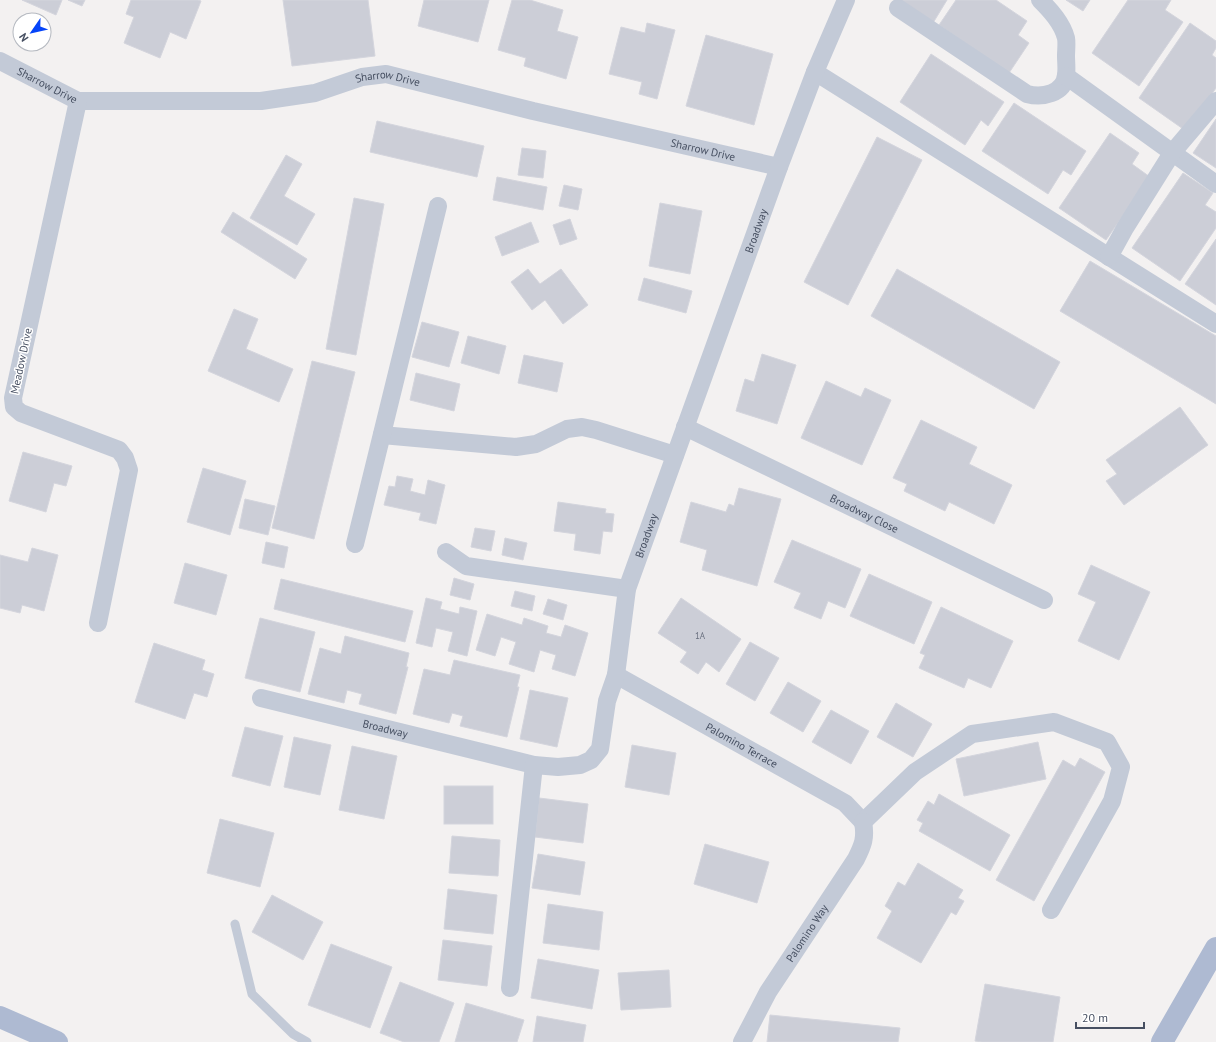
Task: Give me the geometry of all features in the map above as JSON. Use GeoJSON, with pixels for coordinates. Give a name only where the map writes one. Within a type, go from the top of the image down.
{"type":"FeatureCollection","features":[{"type":"Feature","properties":{"kind":"main road"},"geometry":{"type":"LineString","coordinates":[[1162,1042],[1216,948]]}},
{"type":"Feature","properties":{"kind":"main road"},"geometry":{"type":"LineString","coordinates":[[0,1017],[57,1042]]}},
{"type":"Feature","properties":{"kind":"street","name":"Broadway"},"geometry":{"type":"LineString","coordinates":[[261,698],[534,765],[580,765],[591,760],[600,749],[608,701],[616,675],[627,589],[779,167],[815,72],[846,0]]}},
{"type":"Feature","properties":{"kind":"street"},"geometry":{"type":"LineString","coordinates":[[898,8],[1027,94],[1037,96],[1046,95],[1055,91],[1062,85],[1066,76],[1066,38],[1056,17],[1040,0]]}},
{"type":"Feature","properties":{"kind":"street","name":"Sharrow Drive"},"geometry":{"type":"LineString","coordinates":[[0,61],[78,101],[261,101],[315,93],[362,77],[386,74],[533,111],[779,167]]}},
{"type":"Feature","properties":{"kind":"street"},"geometry":{"type":"LineString","coordinates":[[815,72],[1216,324]]}},
{"type":"Feature","properties":{"kind":"street"},"geometry":{"type":"LineString","coordinates":[[1066,76],[1216,184]]}},
{"type":"Feature","properties":{"kind":"street","name":"Meadow Drive"},"geometry":{"type":"LineString","coordinates":[[78,101],[13,398],[14,407],[21,413],[119,450],[125,458],[129,470],[98,623]]}},
{"type":"Feature","properties":{"kind":"street"},"geometry":{"type":"LineString","coordinates":[[1109,257],[1125,228],[1172,153],[1216,101]]}},
{"type":"Feature","properties":{"kind":"street"},"geometry":{"type":"LineString","coordinates":[[355,544],[438,206]]}},
{"type":"Feature","properties":{"kind":"street"},"geometry":{"type":"LineString","coordinates":[[382,435],[516,447],[536,444],[567,429],[582,427],[675,455]]}},
{"type":"Feature","properties":{"kind":"street","name":"Broadway Close"},"geometry":{"type":"LineString","coordinates":[[685,427],[1044,600]]}},
{"type":"Feature","properties":{"kind":"street"},"geometry":{"type":"LineString","coordinates":[[446,552],[466,566],[627,589]]}},
{"type":"Feature","properties":{"kind":"street","name":"Palomino Terrace"},"geometry":{"type":"LineString","coordinates":[[616,675],[845,803],[863,822]]}},
{"type":"Feature","properties":{"kind":"street"},"geometry":{"type":"LineString","coordinates":[[863,822],[915,772],[972,734],[1054,722],[1107,742],[1122,767],[1112,801],[1051,910]]}},
{"type":"Feature","properties":{"kind":"street"},"geometry":{"type":"LineString","coordinates":[[510,988],[534,765]]}},
{"type":"Feature","properties":{"kind":"street","name":"Palomino Way"},"geometry":{"type":"LineString","coordinates":[[742,1042],[768,992],[856,859],[863,845],[865,834],[863,822]]}},
{"type":"Feature","properties":{"kind":"lane"},"geometry":{"type":"LineString","coordinates":[[235,924],[252,994],[293,1034],[307,1042]]}},
{"type":"Feature","properties":{"kind":"building"},"geometry":{"type":"Polygon","coordinates":[[[22,0],[62,0],[56,15],[22,0]]]}},
{"type":"Feature","properties":{"kind":"building"},"geometry":{"type":"Polygon","coordinates":[[[68,0],[85,0],[82,6],[68,0]]]}},
{"type":"Feature","properties":{"kind":"building"},"geometry":{"type":"Polygon","coordinates":[[[131,0],[201,1],[186,39],[170,32],[160,58],[124,43],[134,17],[126,14],[131,0]]]}},
{"type":"Feature","properties":{"kind":"building"},"geometry":{"type":"Polygon","coordinates":[[[283,0],[368,0],[375,56],[292,66],[283,0]]]}},
{"type":"Feature","properties":{"kind":"building"},"geometry":{"type":"Polygon","coordinates":[[[424,0],[489,0],[478,42],[418,26],[424,0]]]}},
{"type":"Feature","properties":{"kind":"building"},"geometry":{"type":"Polygon","coordinates":[[[512,0],[530,0],[563,10],[557,31],[578,37],[566,79],[524,66],[526,58],[498,50],[512,0]]]}},
{"type":"Feature","properties":{"kind":"building"},"geometry":{"type":"Polygon","coordinates":[[[897,0],[947,0],[933,23],[897,0]]]}},
{"type":"Feature","properties":{"kind":"building"},"geometry":{"type":"Polygon","coordinates":[[[956,0],[996,0],[1027,21],[1018,35],[1029,43],[1009,73],[939,25],[956,0]]]}},
{"type":"Feature","properties":{"kind":"building"},"geometry":{"type":"Polygon","coordinates":[[[1066,0],[1090,0],[1083,11],[1066,0]]]}},
{"type":"Feature","properties":{"kind":"building"},"geometry":{"type":"Polygon","coordinates":[[[1128,0],[1171,0],[1165,10],[1183,22],[1139,86],[1092,53],[1128,0]]]}},
{"type":"Feature","properties":{"kind":"building"},"geometry":{"type":"Polygon","coordinates":[[[647,23],[675,30],[657,99],[639,94],[642,82],[609,74],[621,27],[645,33],[647,23]]]}},
{"type":"Feature","properties":{"kind":"building"},"geometry":{"type":"Polygon","coordinates":[[[1190,23],[1216,41],[1216,48],[1212,55],[1216,58],[1216,88],[1186,131],[1139,98],[1190,23]]]}},
{"type":"Feature","properties":{"kind":"building"},"geometry":{"type":"Polygon","coordinates":[[[706,35],[773,54],[754,125],[686,106],[706,35]]]}},
{"type":"Feature","properties":{"kind":"building"},"geometry":{"type":"Polygon","coordinates":[[[931,54],[1004,102],[988,126],[981,120],[965,145],[900,102],[931,54]]]}},
{"type":"Feature","properties":{"kind":"building"},"geometry":{"type":"Polygon","coordinates":[[[1014,103],[1086,151],[1071,175],[1063,170],[1048,194],[982,151],[1014,103]]]}},
{"type":"Feature","properties":{"kind":"building"},"geometry":{"type":"Polygon","coordinates":[[[1216,119],[1216,168],[1193,153],[1216,119]]]}},
{"type":"Feature","properties":{"kind":"building"},"geometry":{"type":"Polygon","coordinates":[[[377,121],[484,146],[477,177],[370,152],[377,121]]]}},
{"type":"Feature","properties":{"kind":"building"},"geometry":{"type":"Polygon","coordinates":[[[1110,133],[1139,153],[1132,164],[1150,177],[1106,240],[1059,208],[1110,133]]]}},
{"type":"Feature","properties":{"kind":"building"},"geometry":{"type":"Polygon","coordinates":[[[877,137],[922,160],[848,305],[804,282],[877,137]]]}},
{"type":"Feature","properties":{"kind":"building"},"geometry":{"type":"Polygon","coordinates":[[[522,148],[546,151],[543,178],[518,175],[522,148]]]}},
{"type":"Feature","properties":{"kind":"building"},"geometry":{"type":"Polygon","coordinates":[[[286,155],[302,164],[284,196],[315,214],[297,245],[250,218],[286,155]]]}},
{"type":"Feature","properties":{"kind":"building"},"geometry":{"type":"Polygon","coordinates":[[[1183,173],[1213,193],[1205,205],[1216,212],[1216,228],[1180,281],[1132,248],[1183,173]]]}},
{"type":"Feature","properties":{"kind":"building"},"geometry":{"type":"Polygon","coordinates":[[[497,177],[547,187],[543,210],[493,200],[497,177]]]}},
{"type":"Feature","properties":{"kind":"building"},"geometry":{"type":"Polygon","coordinates":[[[564,185],[582,189],[578,210],[559,206],[564,185]]]}},
{"type":"Feature","properties":{"kind":"building"},"geometry":{"type":"Polygon","coordinates":[[[354,198],[384,204],[356,355],[326,349],[354,198]]]}},
{"type":"Feature","properties":{"kind":"building"},"geometry":{"type":"Polygon","coordinates":[[[660,203],[702,211],[690,274],[649,266],[660,203]]]}},
{"type":"Feature","properties":{"kind":"building"},"geometry":{"type":"Polygon","coordinates":[[[233,212],[307,259],[295,279],[221,232],[233,212]]]}},
{"type":"Feature","properties":{"kind":"building"},"geometry":{"type":"Polygon","coordinates":[[[570,219],[577,239],[560,245],[553,225],[570,219]]]}},
{"type":"Feature","properties":{"kind":"building"},"geometry":{"type":"Polygon","coordinates":[[[531,222],[539,242],[502,256],[495,237],[531,222]]]}},
{"type":"Feature","properties":{"kind":"building"},"geometry":{"type":"Polygon","coordinates":[[[1216,239],[1216,305],[1185,284],[1216,239]]]}},
{"type":"Feature","properties":{"kind":"building"},"geometry":{"type":"Polygon","coordinates":[[[1090,261],[1216,336],[1216,404],[1060,311],[1090,261]]]}},
{"type":"Feature","properties":{"kind":"building"},"geometry":{"type":"Polygon","coordinates":[[[528,269],[540,284],[561,269],[588,305],[563,324],[545,300],[532,310],[511,282],[528,269]]]}},
{"type":"Feature","properties":{"kind":"building"},"geometry":{"type":"Polygon","coordinates":[[[897,269],[1060,362],[1034,409],[871,316],[897,269]]]}},
{"type":"Feature","properties":{"kind":"building"},"geometry":{"type":"Polygon","coordinates":[[[644,278],[692,291],[686,313],[638,300],[644,278]]]}},
{"type":"Feature","properties":{"kind":"building"},"geometry":{"type":"Polygon","coordinates":[[[234,309],[258,319],[246,349],[293,369],[279,402],[208,371],[234,309]]]}},
{"type":"Feature","properties":{"kind":"building"},"geometry":{"type":"Polygon","coordinates":[[[422,322],[459,332],[449,367],[412,357],[422,322]]]}},
{"type":"Feature","properties":{"kind":"building"},"geometry":{"type":"Polygon","coordinates":[[[468,336],[506,346],[499,374],[461,363],[468,336]]]}},
{"type":"Feature","properties":{"kind":"building"},"geometry":{"type":"Polygon","coordinates":[[[762,354],[796,365],[777,424],[736,411],[745,379],[754,382],[762,354]]]}},
{"type":"Feature","properties":{"kind":"building"},"geometry":{"type":"Polygon","coordinates":[[[524,355],[563,363],[557,392],[518,383],[524,355]]]}},
{"type":"Feature","properties":{"kind":"building"},"geometry":{"type":"Polygon","coordinates":[[[312,361],[355,372],[314,539],[272,528],[312,361]]]}},
{"type":"Feature","properties":{"kind":"building"},"geometry":{"type":"Polygon","coordinates":[[[416,373],[460,384],[454,411],[410,400],[416,373]]]}},
{"type":"Feature","properties":{"kind":"building"},"geometry":{"type":"Polygon","coordinates":[[[826,381],[861,397],[865,388],[891,400],[862,465],[801,438],[826,381]]]}},
{"type":"Feature","properties":{"kind":"building"},"geometry":{"type":"Polygon","coordinates":[[[1180,407],[1208,445],[1124,505],[1106,481],[1117,474],[1106,460],[1180,407]]]}},
{"type":"Feature","properties":{"kind":"building"},"geometry":{"type":"Polygon","coordinates":[[[921,420],[977,447],[969,464],[1012,485],[994,524],[949,502],[945,511],[904,491],[907,484],[893,478],[921,420]]]}},
{"type":"Feature","properties":{"kind":"building"},"geometry":{"type":"Polygon","coordinates":[[[23,452],[72,466],[66,486],[54,483],[46,512],[9,501],[23,452]]]}},
{"type":"Feature","properties":{"kind":"building"},"geometry":{"type":"Polygon","coordinates":[[[203,468],[246,481],[230,535],[187,522],[203,468]]]}},
{"type":"Feature","properties":{"kind":"building"},"geometry":{"type":"Polygon","coordinates":[[[397,476],[413,479],[410,491],[425,495],[428,480],[445,485],[436,524],[419,520],[421,513],[384,505],[389,486],[395,487],[397,476]]]}},
{"type":"Feature","properties":{"kind":"building"},"geometry":{"type":"Polygon","coordinates":[[[739,488],[781,499],[757,586],[702,570],[707,550],[680,542],[691,502],[726,512],[729,504],[734,506],[739,488]]]}},
{"type":"Feature","properties":{"kind":"building"},"geometry":{"type":"Polygon","coordinates":[[[245,499],[275,506],[268,535],[239,528],[245,499]]]}},
{"type":"Feature","properties":{"kind":"building"},"geometry":{"type":"Polygon","coordinates":[[[558,502],[606,509],[605,513],[614,514],[612,532],[603,531],[600,554],[574,550],[576,534],[554,531],[558,502]]]}},
{"type":"Feature","properties":{"kind":"building"},"geometry":{"type":"Polygon","coordinates":[[[475,528],[495,531],[491,551],[471,547],[475,528]]]}},
{"type":"Feature","properties":{"kind":"building"},"geometry":{"type":"Polygon","coordinates":[[[505,538],[527,543],[523,560],[502,555],[505,538]]]}},
{"type":"Feature","properties":{"kind":"building"},"geometry":{"type":"Polygon","coordinates":[[[792,540],[861,569],[845,608],[828,601],[821,619],[794,608],[801,593],[774,582],[792,540]]]}},
{"type":"Feature","properties":{"kind":"building"},"geometry":{"type":"Polygon","coordinates":[[[266,542],[288,547],[284,568],[262,563],[266,542]]]}},
{"type":"Feature","properties":{"kind":"building"},"geometry":{"type":"Polygon","coordinates":[[[32,548],[58,555],[44,611],[22,605],[20,613],[0,608],[0,555],[28,562],[32,548]]]}},
{"type":"Feature","properties":{"kind":"building"},"geometry":{"type":"Polygon","coordinates":[[[185,563],[227,575],[216,615],[174,603],[185,563]]]}},
{"type":"Feature","properties":{"kind":"building"},"geometry":{"type":"Polygon","coordinates":[[[1091,565],[1150,592],[1119,660],[1078,641],[1096,602],[1078,594],[1091,565]]]}},
{"type":"Feature","properties":{"kind":"building"},"geometry":{"type":"Polygon","coordinates":[[[869,574],[932,602],[914,644],[850,616],[869,574]]]}},
{"type":"Feature","properties":{"kind":"building"},"geometry":{"type":"Polygon","coordinates":[[[454,578],[474,584],[470,600],[450,595],[454,578]]]}},
{"type":"Feature","properties":{"kind":"building"},"geometry":{"type":"Polygon","coordinates":[[[281,579],[413,611],[405,642],[274,609],[281,579]]]}},
{"type":"Feature","properties":{"kind":"building"},"geometry":{"type":"Polygon","coordinates":[[[515,591],[535,596],[532,611],[511,606],[515,591]]]}},
{"type":"Feature","properties":{"kind":"building"},"geometry":{"type":"Polygon","coordinates":[[[426,598],[442,602],[440,609],[459,614],[460,607],[477,611],[467,656],[448,651],[453,632],[436,628],[432,647],[416,643],[426,598]]]}},
{"type":"Feature","properties":{"kind":"building"},"geometry":{"type":"Polygon","coordinates":[[[681,598],[741,639],[719,672],[706,662],[698,674],[680,662],[687,652],[658,633],[681,598]]]}},
{"type":"Feature","properties":{"kind":"building"},"geometry":{"type":"Polygon","coordinates":[[[548,599],[567,605],[563,620],[543,614],[548,599]]]}},
{"type":"Feature","properties":{"kind":"building"},"geometry":{"type":"Polygon","coordinates":[[[941,607],[1013,641],[991,688],[968,678],[964,688],[919,668],[925,655],[920,653],[941,607]]]}},
{"type":"Feature","properties":{"kind":"building"},"geometry":{"type":"Polygon","coordinates":[[[487,614],[522,625],[524,618],[548,626],[546,633],[561,637],[565,625],[588,633],[575,676],[552,669],[556,655],[540,650],[534,672],[509,664],[516,642],[501,637],[495,656],[476,650],[487,614]]]}},
{"type":"Feature","properties":{"kind":"building"},"geometry":{"type":"Polygon","coordinates":[[[260,618],[315,632],[300,692],[245,678],[260,618]]]}},
{"type":"Feature","properties":{"kind":"building"},"geometry":{"type":"Polygon","coordinates":[[[345,636],[409,653],[406,667],[408,667],[396,714],[359,704],[362,694],[347,690],[344,703],[308,694],[320,648],[341,654],[345,636]]]}},
{"type":"Feature","properties":{"kind":"building"},"geometry":{"type":"Polygon","coordinates":[[[750,642],[779,658],[755,701],[726,684],[750,642]]]}},
{"type":"Feature","properties":{"kind":"building"},"geometry":{"type":"Polygon","coordinates":[[[154,643],[205,660],[202,670],[214,674],[207,697],[194,693],[185,719],[135,702],[154,643]]]}},
{"type":"Feature","properties":{"kind":"building"},"geometry":{"type":"Polygon","coordinates":[[[454,660],[520,675],[517,687],[519,687],[507,737],[460,726],[463,716],[452,713],[449,723],[413,714],[424,669],[450,675],[454,660]]]}},
{"type":"Feature","properties":{"kind":"building"},"geometry":{"type":"Polygon","coordinates":[[[788,682],[821,701],[803,732],[770,713],[788,682]]]}},
{"type":"Feature","properties":{"kind":"building"},"geometry":{"type":"Polygon","coordinates":[[[530,690],[568,698],[557,747],[520,739],[530,690]]]}},
{"type":"Feature","properties":{"kind":"building"},"geometry":{"type":"Polygon","coordinates":[[[896,703],[932,724],[913,757],[877,737],[896,703]]]}},
{"type":"Feature","properties":{"kind":"building"},"geometry":{"type":"Polygon","coordinates":[[[831,710],[869,731],[851,764],[812,742],[831,710]]]}},
{"type":"Feature","properties":{"kind":"building"},"geometry":{"type":"Polygon","coordinates":[[[245,727],[283,736],[270,786],[232,776],[245,727]]]}},
{"type":"Feature","properties":{"kind":"building"},"geometry":{"type":"Polygon","coordinates":[[[294,737],[331,745],[320,795],[284,787],[294,737]]]}},
{"type":"Feature","properties":{"kind":"building"},"geometry":{"type":"Polygon","coordinates":[[[1038,742],[1046,779],[964,796],[956,759],[1038,742]]]}},
{"type":"Feature","properties":{"kind":"building"},"geometry":{"type":"Polygon","coordinates":[[[632,745],[676,753],[669,795],[625,787],[632,745]]]}},
{"type":"Feature","properties":{"kind":"building"},"geometry":{"type":"Polygon","coordinates":[[[352,746],[397,756],[384,819],[339,810],[352,746]]]}},
{"type":"Feature","properties":{"kind":"building"},"geometry":{"type":"Polygon","coordinates":[[[1080,758],[1105,772],[1034,901],[996,880],[1063,760],[1075,767],[1080,758]]]}},
{"type":"Feature","properties":{"kind":"building"},"geometry":{"type":"Polygon","coordinates":[[[444,786],[493,786],[493,824],[444,824],[444,786]]]}},
{"type":"Feature","properties":{"kind":"building"},"geometry":{"type":"Polygon","coordinates":[[[939,794],[1010,835],[990,871],[919,831],[923,823],[917,820],[928,801],[934,805],[939,794]]]}},
{"type":"Feature","properties":{"kind":"building"},"geometry":{"type":"Polygon","coordinates":[[[539,798],[588,804],[583,843],[535,837],[539,798]]]}},
{"type":"Feature","properties":{"kind":"building"},"geometry":{"type":"Polygon","coordinates":[[[220,819],[274,833],[260,887],[207,873],[220,819]]]}},
{"type":"Feature","properties":{"kind":"building"},"geometry":{"type":"Polygon","coordinates":[[[452,836],[500,840],[498,876],[449,873],[452,836]]]}},
{"type":"Feature","properties":{"kind":"building"},"geometry":{"type":"Polygon","coordinates":[[[705,844],[769,862],[757,903],[694,884],[705,844]]]}},
{"type":"Feature","properties":{"kind":"building"},"geometry":{"type":"Polygon","coordinates":[[[538,854],[585,862],[580,895],[532,888],[538,854]]]}},
{"type":"Feature","properties":{"kind":"building"},"geometry":{"type":"Polygon","coordinates":[[[918,863],[963,890],[958,898],[964,901],[956,915],[951,912],[921,963],[877,938],[892,911],[885,906],[898,882],[905,886],[918,863]]]}},
{"type":"Feature","properties":{"kind":"building"},"geometry":{"type":"Polygon","coordinates":[[[448,889],[497,895],[493,934],[444,929],[448,889]]]}},
{"type":"Feature","properties":{"kind":"building"},"geometry":{"type":"Polygon","coordinates":[[[272,895],[323,922],[303,960],[252,932],[272,895]]]}},
{"type":"Feature","properties":{"kind":"building"},"geometry":{"type":"Polygon","coordinates":[[[548,904],[603,912],[599,950],[543,943],[548,904]]]}},
{"type":"Feature","properties":{"kind":"building"},"geometry":{"type":"Polygon","coordinates":[[[443,940],[492,946],[487,986],[438,980],[443,940]]]}},
{"type":"Feature","properties":{"kind":"building"},"geometry":{"type":"Polygon","coordinates":[[[331,944],[392,967],[370,1028],[308,1005],[331,944]]]}},
{"type":"Feature","properties":{"kind":"building"},"geometry":{"type":"Polygon","coordinates":[[[538,959],[599,970],[592,1009],[531,998],[538,959]]]}},
{"type":"Feature","properties":{"kind":"building"},"geometry":{"type":"Polygon","coordinates":[[[669,970],[671,1007],[621,1010],[618,973],[669,970]]]}},
{"type":"Feature","properties":{"kind":"building"},"geometry":{"type":"Polygon","coordinates":[[[400,982],[454,1003],[439,1042],[404,1042],[380,1033],[400,982]]]}},
{"type":"Feature","properties":{"kind":"building"},"geometry":{"type":"Polygon","coordinates":[[[985,984],[1060,997],[1053,1042],[975,1041],[985,984]]]}},
{"type":"Feature","properties":{"kind":"building"},"geometry":{"type":"Polygon","coordinates":[[[466,1003],[524,1020],[517,1042],[455,1042],[466,1003]]]}},
{"type":"Feature","properties":{"kind":"building"},"geometry":{"type":"Polygon","coordinates":[[[770,1015],[900,1028],[898,1042],[767,1042],[770,1015]]]}},
{"type":"Feature","properties":{"kind":"building"},"geometry":{"type":"Polygon","coordinates":[[[537,1016],[586,1025],[583,1042],[533,1042],[537,1016]]]}}]}
